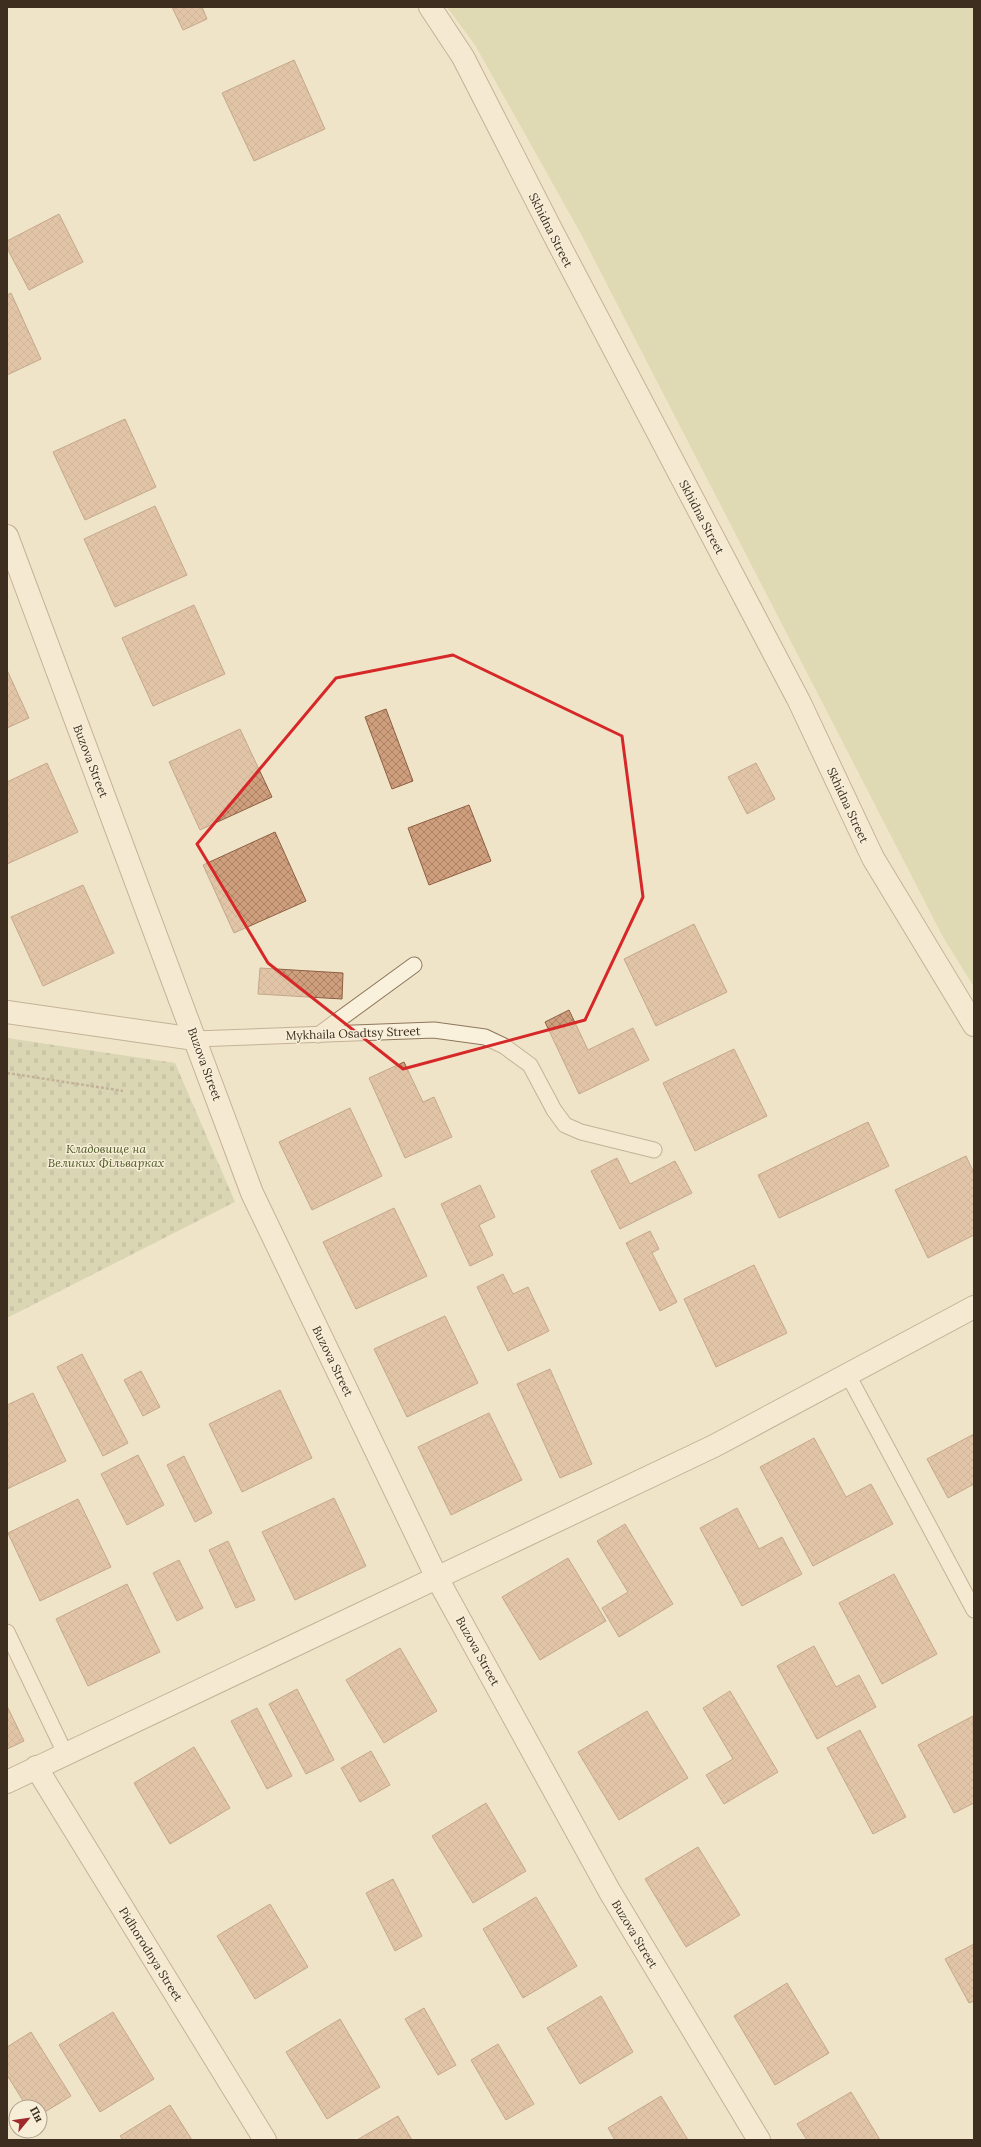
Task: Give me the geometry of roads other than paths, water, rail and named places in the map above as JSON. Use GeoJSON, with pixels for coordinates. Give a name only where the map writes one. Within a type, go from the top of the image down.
{"type":"FeatureCollection","features":[{"type":"Feature","properties":{"kind":"street","name":"Skhidna Street"},"geometry":{"type":"LineString","coordinates":[[430,7],[463,57],[553,233],[799,701],[873,858],[974,1025]]}},
{"type":"Feature","properties":{"kind":"street","name":"Buzova Street"},"geometry":{"type":"LineString","coordinates":[[7,536],[252,1193],[437,1578],[610,1892],[759,2140]]}},
{"type":"Feature","properties":{"kind":"street","name":"Mykhaila Osadtsy Street"},"geometry":{"type":"LineString","coordinates":[[7,1012],[195,1039]]}},
{"type":"Feature","properties":{"kind":"street"},"geometry":{"type":"LineString","coordinates":[[7,1782],[65,1753],[714,1446],[974,1307]]}},
{"type":"Feature","properties":{"kind":"street","name":"Pidhorodnya Street"},"geometry":{"type":"LineString","coordinates":[[36,1767],[265,2140]]}},
{"type":"Feature","properties":{"kind":"lane"},"geometry":{"type":"LineString","coordinates":[[318,1035],[414,965]]}},
{"type":"Feature","properties":{"kind":"lane","name":"Mykhaila Osadtsy Street"},"geometry":{"type":"LineString","coordinates":[[195,1039],[434,1030],[485,1038],[504,1046],[530,1065],[554,1110],[565,1125],[571,1128],[654,1150]]}},
{"type":"Feature","properties":{"kind":"lane"},"geometry":{"type":"LineString","coordinates":[[848,1375],[974,1610]]}},
{"type":"Feature","properties":{"kind":"lane"},"geometry":{"type":"LineString","coordinates":[[7,1632],[65,1753]]}},
{"type":"Feature","properties":{"kind":"park label","name":"Кладовище на Великих Фільварках"},"geometry":{"type":"Point","coordinates":[106,1155]}}]}
